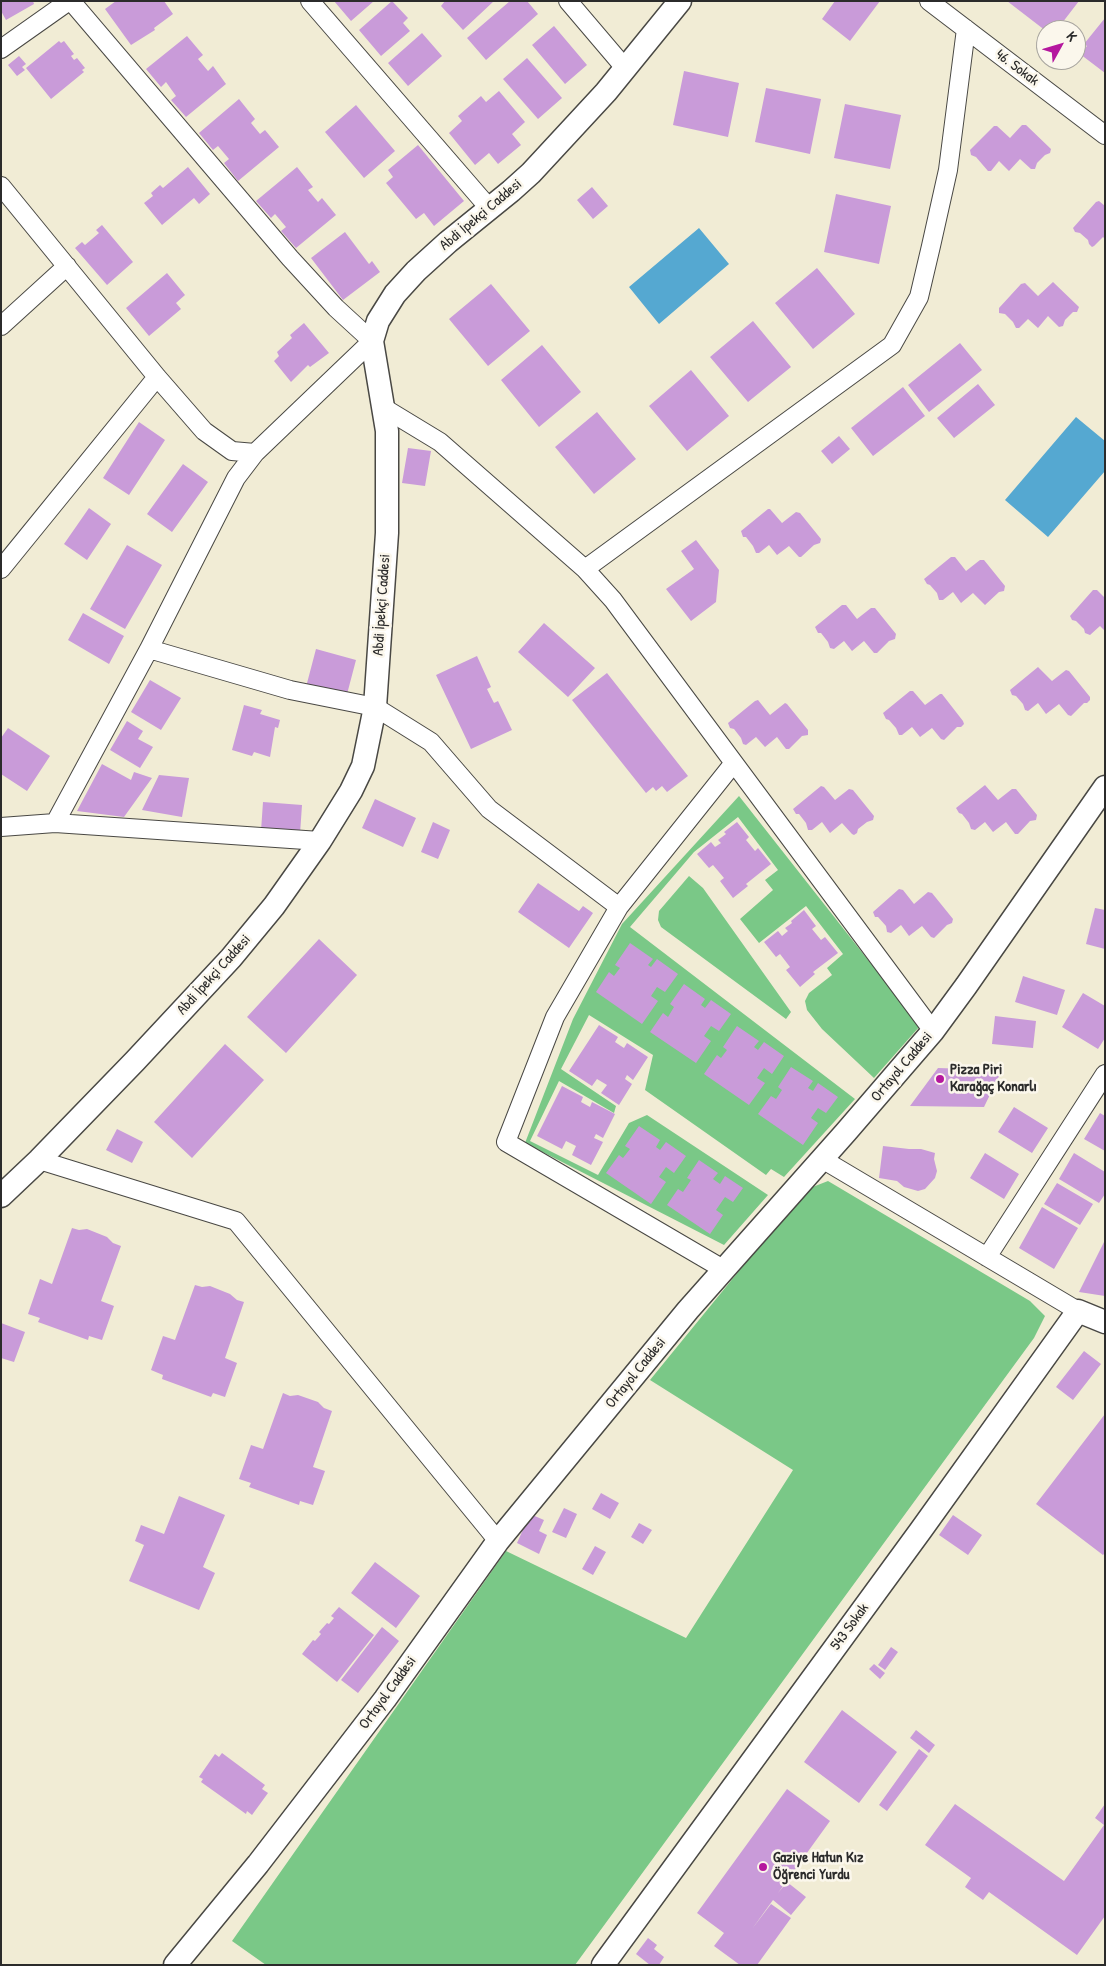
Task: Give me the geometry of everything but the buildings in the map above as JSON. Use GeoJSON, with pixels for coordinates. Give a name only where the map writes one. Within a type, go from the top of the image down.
{"type":"FeatureCollection","features":[{"type":"Feature","properties":{"kind":"street"},"geometry":{"type":"LineString","coordinates":[[1,49],[70,1],[290,258],[336,308],[372,341],[255,452],[236,478],[149,649],[55,823]]}},
{"type":"Feature","properties":{"kind":"street"},"geometry":{"type":"LineString","coordinates":[[310,1],[490,208]]}},
{"type":"Feature","properties":{"kind":"street"},"geometry":{"type":"LineString","coordinates":[[568,1],[625,68]]}},
{"type":"Feature","properties":{"kind":"street","name":"Abdi İpekçi Caddesi"},"geometry":{"type":"LineString","coordinates":[[1,1196],[135,1062],[231,958],[274,906],[320,841],[351,791],[363,766],[375,707],[387,533],[387,431],[372,341],[378,321],[395,294],[448,242],[531,173],[606,92],[680,1]]}},
{"type":"Feature","properties":{"kind":"street","name":"46. Sokak"},"geometry":{"type":"LineString","coordinates":[[929,1],[1105,135]]}},
{"type":"Feature","properties":{"kind":"street"},"geometry":{"type":"LineString","coordinates":[[585,569],[892,345],[919,297],[932,246],[948,170],[966,29]]}},
{"type":"Feature","properties":{"kind":"street"},"geometry":{"type":"LineString","coordinates":[[1,186],[204,430],[232,451],[255,452]]}},
{"type":"Feature","properties":{"kind":"street"},"geometry":{"type":"LineString","coordinates":[[1,326],[67,266]]}},
{"type":"Feature","properties":{"kind":"street"},"geometry":{"type":"LineString","coordinates":[[1,569],[158,377]]}},
{"type":"Feature","properties":{"kind":"street"},"geometry":{"type":"LineString","coordinates":[[384,408],[440,442],[585,569],[613,600],[932,1031]]}},
{"type":"Feature","properties":{"kind":"street"},"geometry":{"type":"LineString","coordinates":[[149,649],[290,690],[375,707],[431,742],[489,809],[619,907]]}},
{"type":"Feature","properties":{"kind":"street"},"geometry":{"type":"LineString","coordinates":[[722,1269],[506,1142],[554,1017],[619,907],[733,764]]}},
{"type":"Feature","properties":{"kind":"street","name":"Ortayol Caddesi"},"geometry":{"type":"LineString","coordinates":[[175,1965],[258,1864],[379,1706],[498,1542],[722,1269],[822,1159],[932,1031],[966,986],[1105,787]]}},
{"type":"Feature","properties":{"kind":"street"},"geometry":{"type":"LineString","coordinates":[[1,827],[55,823],[320,841]]}},
{"type":"Feature","properties":{"kind":"street"},"geometry":{"type":"LineString","coordinates":[[987,1256],[1105,1074]]}},
{"type":"Feature","properties":{"kind":"street"},"geometry":{"type":"LineString","coordinates":[[822,1159],[1078,1311],[1105,1322]]}},
{"type":"Feature","properties":{"kind":"street"},"geometry":{"type":"LineString","coordinates":[[39,1160],[236,1221],[498,1542]]}},
{"type":"Feature","properties":{"kind":"street","name":"543 Sokak"},"geometry":{"type":"LineString","coordinates":[[603,1965],[921,1530],[1078,1311]]}},
{"type":"Feature","properties":{"kind":"green space"},"geometry":{"type":"Polygon","coordinates":[[[739,796],[920,1026],[874,1078],[822,1029],[807,1010],[805,1001],[809,993],[832,975],[827,968],[843,954],[806,906],[759,943],[740,919],[773,890],[765,880],[778,870],[738,817],[694,852],[630,927],[855,1099],[784,1177],[771,1169],[766,1175],[645,1090],[653,1055],[589,1015],[561,1069],[616,1106],[614,1113],[559,1081],[530,1141],[598,1175],[629,1123],[647,1115],[768,1195],[724,1245],[525,1143],[573,1019],[622,924],[739,796]]]}},
{"type":"Feature","properties":{"kind":"green space"},"geometry":{"type":"Polygon","coordinates":[[[689,876],[703,888],[791,1012],[786,1019],[661,927],[658,920],[659,911],[689,876]]]}},
{"type":"Feature","properties":{"kind":"green space"},"geometry":{"type":"Polygon","coordinates":[[[828,1181],[1030,1301],[1045,1316],[1034,1338],[575,1965],[266,1965],[232,1941],[506,1551],[686,1638],[793,1470],[650,1380],[805,1190],[828,1181]]]}},
{"type":"Feature","properties":{"kind":"water"},"geometry":{"type":"Polygon","coordinates":[[[699,228],[729,264],[659,324],[629,287],[699,228]]]}},
{"type":"Feature","properties":{"kind":"water"},"geometry":{"type":"Polygon","coordinates":[[[1076,417],[1105,441],[1105,471],[1048,537],[1005,500],[1076,417]]]}},
{"type":"Feature","properties":{"kind":"place","name":"Pizza Piri Karağaç Konarlı"},"geometry":{"type":"Point","coordinates":[940,1079]}},
{"type":"Feature","properties":{"kind":"place","name":"Gaziye Hatun Kız Öğrenci Yurdu"},"geometry":{"type":"Point","coordinates":[763,1867]}}]}
